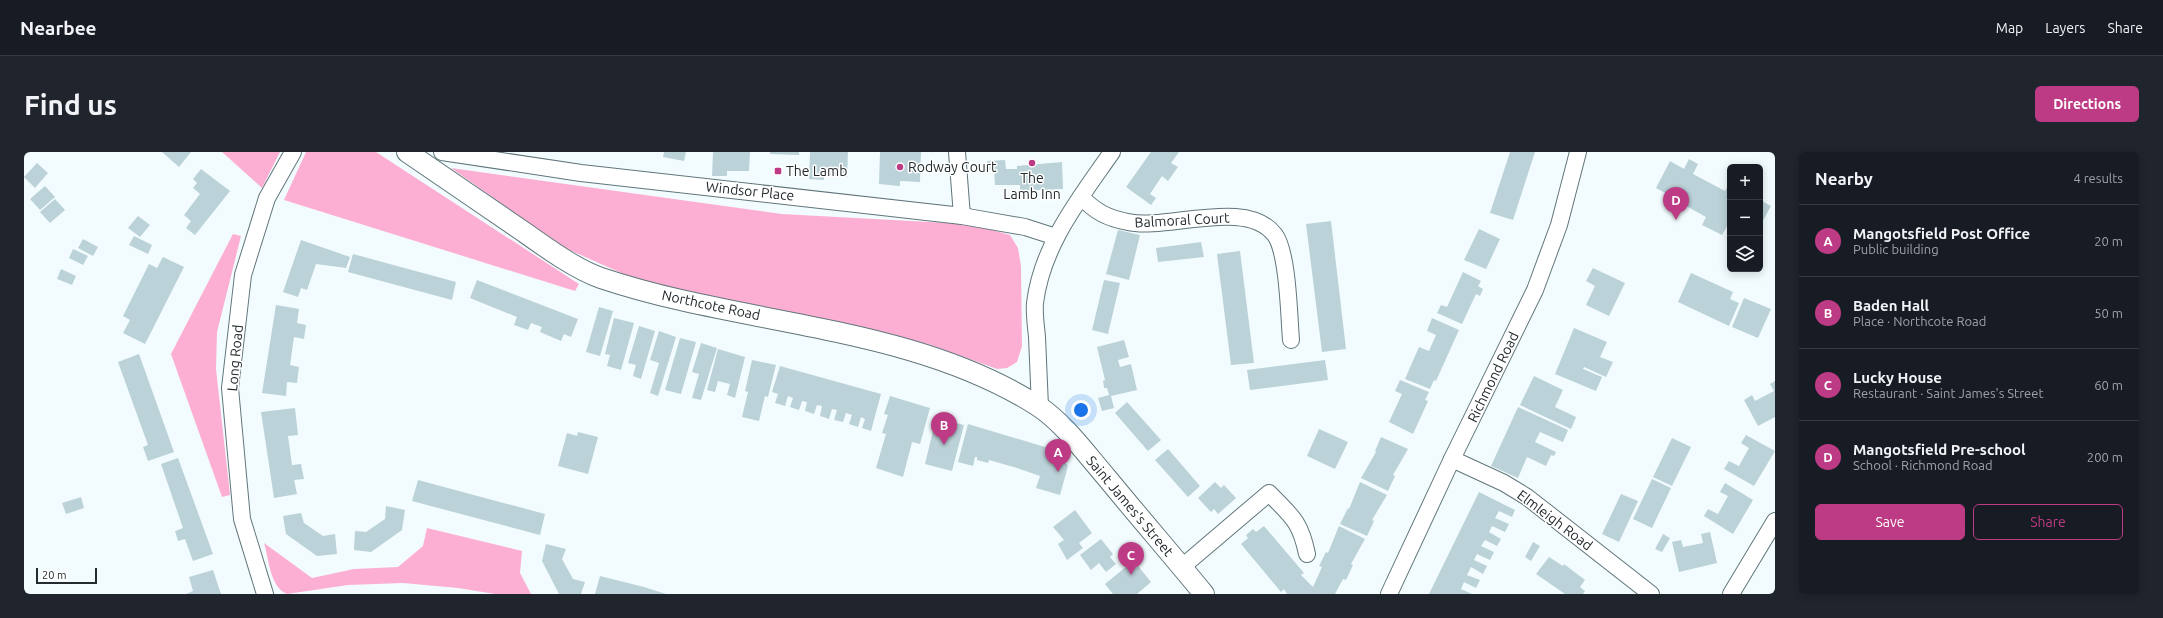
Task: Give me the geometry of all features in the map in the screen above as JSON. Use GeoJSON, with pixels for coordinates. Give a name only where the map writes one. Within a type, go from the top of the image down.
{"type":"FeatureCollection","features":[{"type":"Feature","properties":{"kind":"street","name":"Long Road"},"geometry":{"type":"LineString","coordinates":[[265,594],[242,520],[230,388],[243,275],[267,198],[293,152]]}},
{"type":"Feature","properties":{"kind":"street","name":"Northcote Road"},"geometry":{"type":"LineString","coordinates":[[407,152],[550,250],[597,277],[643,291],[798,323],[894,346],[974,373],[1040,407]]}},
{"type":"Feature","properties":{"kind":"street","name":"Windsor Place"},"geometry":{"type":"LineString","coordinates":[[442,152],[582,173],[962,216],[1025,226],[1056,237]]}},
{"type":"Feature","properties":{"kind":"street"},"geometry":{"type":"LineString","coordinates":[[957,152],[962,216]]}},
{"type":"Feature","properties":{"kind":"street"},"geometry":{"type":"LineString","coordinates":[[1040,407],[1035,304],[1040,277],[1056,237],[1112,152]]}},
{"type":"Feature","properties":{"kind":"street","name":"Richmond Road"},"geometry":{"type":"LineString","coordinates":[[1389,594],[1452,459],[1535,290],[1559,225],[1578,152]]}},
{"type":"Feature","properties":{"kind":"street","name":"Balmoral Court"},"geometry":{"type":"LineString","coordinates":[[1081,197],[1094,211],[1129,223],[1147,224],[1194,218],[1240,218],[1259,223],[1275,235],[1283,257],[1291,340]]}},
{"type":"Feature","properties":{"kind":"street","name":"Saint James's Street"},"geometry":{"type":"LineString","coordinates":[[1040,407],[1058,423],[1092,461],[1204,594]]}},
{"type":"Feature","properties":{"kind":"street","name":"Elmleigh Road"},"geometry":{"type":"LineString","coordinates":[[1452,459],[1504,483],[1527,497],[1651,594]]}},
{"type":"Feature","properties":{"kind":"street"},"geometry":{"type":"LineString","coordinates":[[1182,568],[1269,492],[1297,522],[1303,536],[1307,554]]}},
{"type":"Feature","properties":{"kind":"street"},"geometry":{"type":"LineString","coordinates":[[1731,594],[1775,521]]}},
{"type":"Feature","properties":{"kind":"shaded area"},"geometry":{"type":"Polygon","coordinates":[[[222,152],[280,152],[262,188],[222,152]]]}},
{"type":"Feature","properties":{"kind":"shaded area"},"geometry":{"type":"Polygon","coordinates":[[[306,152],[376,152],[579,284],[575,291],[284,200],[306,152]]]}},
{"type":"Feature","properties":{"kind":"shaded area"},"geometry":{"type":"Polygon","coordinates":[[[451,168],[782,214],[948,223],[982,227],[1010,235],[1018,248],[1021,266],[1022,346],[1017,362],[1007,368],[997,369],[928,344],[637,280],[565,248],[451,168]]]}},
{"type":"Feature","properties":{"kind":"shaded area"},"geometry":{"type":"Polygon","coordinates":[[[233,234],[241,236],[217,332],[216,369],[230,495],[222,497],[171,354],[233,234]]]}},
{"type":"Feature","properties":{"kind":"shaded area"},"geometry":{"type":"Polygon","coordinates":[[[427,528],[522,551],[520,573],[531,594],[495,594],[458,588],[403,583],[348,585],[287,594],[281,590],[274,579],[264,543],[312,578],[354,569],[398,567],[423,546],[427,528]]]}},
{"type":"Feature","properties":{"kind":"building"},"geometry":{"type":"Polygon","coordinates":[[[162,152],[191,152],[179,167],[162,152]]]}},
{"type":"Feature","properties":{"kind":"building"},"geometry":{"type":"Polygon","coordinates":[[[664,152],[686,152],[684,161],[663,157],[664,152]]]}},
{"type":"Feature","properties":{"kind":"building"},"geometry":{"type":"Polygon","coordinates":[[[713,152],[750,152],[749,171],[727,171],[727,176],[712,176],[713,152]]]}},
{"type":"Feature","properties":{"kind":"building"},"geometry":{"type":"Polygon","coordinates":[[[770,152],[799,152],[799,155],[770,154],[770,152]]]}},
{"type":"Feature","properties":{"kind":"building"},"geometry":{"type":"Polygon","coordinates":[[[810,152],[848,152],[847,177],[824,175],[824,180],[809,179],[810,152]]]}},
{"type":"Feature","properties":{"kind":"building","name":"Rodway Court"},"geometry":{"type":"Polygon","coordinates":[[[880,152],[921,152],[920,182],[900,181],[900,186],[879,184],[880,152]]]}},
{"type":"Feature","properties":{"kind":"building"},"geometry":{"type":"Polygon","coordinates":[[[1151,152],[1179,152],[1171,163],[1178,167],[1168,181],[1162,176],[1150,194],[1156,198],[1151,205],[1126,187],[1151,152]]]}},
{"type":"Feature","properties":{"kind":"building"},"geometry":{"type":"Polygon","coordinates":[[[1510,152],[1535,152],[1513,220],[1490,213],[1510,152]]]}},
{"type":"Feature","properties":{"kind":"building"},"geometry":{"type":"Polygon","coordinates":[[[1689,159],[1698,164],[1693,174],[1725,191],[1727,187],[1727,226],[1722,235],[1702,225],[1706,217],[1679,202],[1675,209],[1664,204],[1669,195],[1656,188],[1670,161],[1684,169],[1689,159]]]}},
{"type":"Feature","properties":{"kind":"building"},"geometry":{"type":"Polygon","coordinates":[[[1005,160],[1006,169],[1017,169],[1017,166],[1062,162],[1063,189],[1020,191],[1020,185],[995,185],[994,169],[988,170],[987,161],[1005,160]]]}},
{"type":"Feature","properties":{"kind":"building"},"geometry":{"type":"Polygon","coordinates":[[[37,163],[48,173],[35,188],[24,177],[37,163]]]}},
{"type":"Feature","properties":{"kind":"building"},"geometry":{"type":"Polygon","coordinates":[[[201,169],[230,191],[195,235],[186,228],[191,221],[184,215],[200,194],[193,188],[197,183],[193,179],[201,169]]]}},
{"type":"Feature","properties":{"kind":"building"},"geometry":{"type":"Polygon","coordinates":[[[45,186],[55,197],[40,210],[30,199],[45,186]]]}},
{"type":"Feature","properties":{"kind":"building"},"geometry":{"type":"Polygon","coordinates":[[[55,199],[65,210],[50,223],[40,212],[55,199]]]}},
{"type":"Feature","properties":{"kind":"building"},"geometry":{"type":"Polygon","coordinates":[[[1763,202],[1771,206],[1763,221],[1763,202]]]}},
{"type":"Feature","properties":{"kind":"building"},"geometry":{"type":"Polygon","coordinates":[[[138,216],[150,225],[140,237],[128,228],[138,216]]]}},
{"type":"Feature","properties":{"kind":"building"},"geometry":{"type":"Polygon","coordinates":[[[1331,221],[1346,349],[1322,352],[1306,224],[1331,221]]]}},
{"type":"Feature","properties":{"kind":"building"},"geometry":{"type":"Polygon","coordinates":[[[1479,229],[1500,239],[1486,269],[1464,260],[1479,229]]]}},
{"type":"Feature","properties":{"kind":"building"},"geometry":{"type":"Polygon","coordinates":[[[1118,230],[1140,235],[1129,280],[1106,274],[1118,230]]]}},
{"type":"Feature","properties":{"kind":"building"},"geometry":{"type":"Polygon","coordinates":[[[134,236],[152,245],[148,254],[129,245],[134,236]]]}},
{"type":"Feature","properties":{"kind":"building"},"geometry":{"type":"Polygon","coordinates":[[[83,239],[98,247],[93,256],[78,248],[83,239]]]}},
{"type":"Feature","properties":{"kind":"building"},"geometry":{"type":"Polygon","coordinates":[[[301,240],[350,257],[346,268],[316,264],[307,290],[301,288],[298,297],[283,292],[301,240]]]}},
{"type":"Feature","properties":{"kind":"building"},"geometry":{"type":"Polygon","coordinates":[[[1201,242],[1204,257],[1158,262],[1156,248],[1201,242]]]}},
{"type":"Feature","properties":{"kind":"building"},"geometry":{"type":"Polygon","coordinates":[[[73,249],[88,256],[83,265],[69,258],[73,249]]]}},
{"type":"Feature","properties":{"kind":"building"},"geometry":{"type":"Polygon","coordinates":[[[1240,251],[1254,363],[1231,365],[1217,254],[1240,251]]]}},
{"type":"Feature","properties":{"kind":"building"},"geometry":{"type":"Polygon","coordinates":[[[353,254],[456,282],[452,300],[348,272],[353,254]]]}},
{"type":"Feature","properties":{"kind":"building"},"geometry":{"type":"Polygon","coordinates":[[[163,257],[184,267],[145,344],[123,333],[130,320],[123,316],[149,264],[157,268],[163,257]]]}},
{"type":"Feature","properties":{"kind":"building"},"geometry":{"type":"Polygon","coordinates":[[[1593,268],[1625,283],[1609,316],[1586,305],[1595,286],[1586,281],[1593,268]]]}},
{"type":"Feature","properties":{"kind":"building"},"geometry":{"type":"Polygon","coordinates":[[[61,269],[76,276],[72,285],[57,279],[61,269]]]}},
{"type":"Feature","properties":{"kind":"building"},"geometry":{"type":"Polygon","coordinates":[[[1463,272],[1481,281],[1478,286],[1483,289],[1480,296],[1476,294],[1462,324],[1437,313],[1441,305],[1447,307],[1463,272]]]}},
{"type":"Feature","properties":{"kind":"building"},"geometry":{"type":"Polygon","coordinates":[[[1691,273],[1733,292],[1730,299],[1739,303],[1729,326],[1678,302],[1691,273]]]}},
{"type":"Feature","properties":{"kind":"building"},"geometry":{"type":"Polygon","coordinates":[[[477,280],[578,319],[571,337],[564,334],[561,341],[540,332],[542,327],[531,323],[528,330],[514,325],[517,317],[470,298],[477,280]]]}},
{"type":"Feature","properties":{"kind":"building"},"geometry":{"type":"Polygon","coordinates":[[[1104,280],[1120,283],[1108,334],[1092,330],[1104,280]]]}},
{"type":"Feature","properties":{"kind":"building"},"geometry":{"type":"Polygon","coordinates":[[[1744,298],[1771,309],[1758,338],[1732,327],[1744,298]]]}},
{"type":"Feature","properties":{"kind":"building"},"geometry":{"type":"Polygon","coordinates":[[[276,305],[299,309],[297,323],[306,325],[304,339],[294,337],[290,365],[299,367],[297,383],[287,382],[286,396],[262,393],[276,305]]]}},
{"type":"Feature","properties":{"kind":"building"},"geometry":{"type":"Polygon","coordinates":[[[599,307],[613,311],[600,356],[586,352],[599,307]]]}},
{"type":"Feature","properties":{"kind":"building"},"geometry":{"type":"Polygon","coordinates":[[[614,318],[634,323],[621,370],[607,366],[610,355],[605,354],[614,318]]]}},
{"type":"Feature","properties":{"kind":"building"},"geometry":{"type":"Polygon","coordinates":[[[1432,318],[1459,330],[1436,381],[1434,380],[1430,389],[1405,379],[1419,347],[1429,351],[1436,335],[1427,331],[1432,318]]]}},
{"type":"Feature","properties":{"kind":"building"},"geometry":{"type":"Polygon","coordinates":[[[639,326],[655,331],[641,379],[633,376],[636,365],[628,363],[639,326]]]}},
{"type":"Feature","properties":{"kind":"building"},"geometry":{"type":"Polygon","coordinates":[[[1574,328],[1607,342],[1600,357],[1613,362],[1606,377],[1584,367],[1583,369],[1602,377],[1596,391],[1555,374],[1574,328]]]}},
{"type":"Feature","properties":{"kind":"building"},"geometry":{"type":"Polygon","coordinates":[[[659,331],[676,337],[658,396],[650,393],[659,363],[650,360],[659,331]]]}},
{"type":"Feature","properties":{"kind":"building"},"geometry":{"type":"Polygon","coordinates":[[[680,338],[696,342],[681,394],[665,390],[680,338]]]}},
{"type":"Feature","properties":{"kind":"building"},"geometry":{"type":"Polygon","coordinates":[[[1124,340],[1129,357],[1118,360],[1120,367],[1131,364],[1137,390],[1111,396],[1114,408],[1102,411],[1098,398],[1109,395],[1107,388],[1104,388],[1103,381],[1105,380],[1097,347],[1124,340]]]}},
{"type":"Feature","properties":{"kind":"building"},"geometry":{"type":"Polygon","coordinates":[[[701,343],[717,348],[701,400],[692,398],[699,374],[692,372],[701,343]]]}},
{"type":"Feature","properties":{"kind":"building"},"geometry":{"type":"Polygon","coordinates":[[[718,349],[745,357],[735,398],[727,395],[730,384],[718,381],[715,392],[707,390],[718,349]]]}},
{"type":"Feature","properties":{"kind":"building"},"geometry":{"type":"Polygon","coordinates":[[[139,354],[174,452],[148,461],[143,447],[148,445],[118,362],[139,354]]]}},
{"type":"Feature","properties":{"kind":"building"},"geometry":{"type":"Polygon","coordinates":[[[752,360],[776,365],[768,397],[765,396],[759,421],[742,417],[748,392],[745,391],[752,360]]]}},
{"type":"Feature","properties":{"kind":"building"},"geometry":{"type":"Polygon","coordinates":[[[1325,360],[1328,380],[1250,390],[1247,370],[1325,360]]]}},
{"type":"Feature","properties":{"kind":"building"},"geometry":{"type":"Polygon","coordinates":[[[780,366],[881,394],[871,431],[862,428],[865,419],[861,417],[858,427],[849,424],[852,415],[846,413],[843,422],[834,420],[837,410],[832,409],[829,419],[820,416],[822,406],[817,405],[814,414],[805,411],[807,402],[802,401],[799,410],[790,407],[793,398],[788,396],[785,406],[775,403],[778,394],[772,392],[780,366]]]}},
{"type":"Feature","properties":{"kind":"building"},"geometry":{"type":"Polygon","coordinates":[[[1534,376],[1563,390],[1555,407],[1576,417],[1571,429],[1520,405],[1534,376]]]}},
{"type":"Feature","properties":{"kind":"building"},"geometry":{"type":"Polygon","coordinates":[[[1400,380],[1429,392],[1425,400],[1428,401],[1413,434],[1389,422],[1402,394],[1395,391],[1400,380]]]}},
{"type":"Feature","properties":{"kind":"building"},"geometry":{"type":"Polygon","coordinates":[[[1775,381],[1775,417],[1758,426],[1744,400],[1752,395],[1755,401],[1774,391],[1770,384],[1775,381]]]}},
{"type":"Feature","properties":{"kind":"building"},"geometry":{"type":"Polygon","coordinates":[[[890,396],[930,408],[920,444],[912,442],[903,477],[876,468],[886,434],[882,433],[888,415],[884,414],[890,396]]]}},
{"type":"Feature","properties":{"kind":"building"},"geometry":{"type":"Polygon","coordinates":[[[1127,402],[1161,440],[1148,451],[1115,413],[1127,402]]]}},
{"type":"Feature","properties":{"kind":"building"},"geometry":{"type":"Polygon","coordinates":[[[1518,407],[1568,430],[1563,442],[1540,432],[1535,442],[1556,452],[1554,456],[1551,455],[1546,466],[1527,457],[1518,478],[1491,466],[1518,407]]]}},
{"type":"Feature","properties":{"kind":"building"},"geometry":{"type":"Polygon","coordinates":[[[295,408],[298,435],[288,436],[292,465],[301,464],[304,479],[294,480],[297,494],[274,498],[261,412],[295,408]]]}},
{"type":"Feature","properties":{"kind":"building"},"geometry":{"type":"Polygon","coordinates":[[[936,418],[964,425],[952,471],[925,464],[936,418]]]}},
{"type":"Feature","properties":{"kind":"building"},"geometry":{"type":"Polygon","coordinates":[[[968,424],[1055,450],[1068,466],[1060,495],[1036,488],[1040,476],[1017,468],[989,460],[988,463],[977,460],[977,457],[975,457],[973,466],[958,462],[968,424]]]}},
{"type":"Feature","properties":{"kind":"building"},"geometry":{"type":"Polygon","coordinates":[[[1319,429],[1348,442],[1335,469],[1307,456],[1319,429]]]}},
{"type":"Feature","properties":{"kind":"building"},"geometry":{"type":"Polygon","coordinates":[[[578,432],[598,437],[588,474],[558,466],[567,433],[577,436],[578,432]]]}},
{"type":"Feature","properties":{"kind":"building"},"geometry":{"type":"Polygon","coordinates":[[[1746,435],[1775,451],[1754,486],[1724,469],[1729,461],[1739,466],[1749,448],[1741,443],[1746,435]]]}},
{"type":"Feature","properties":{"kind":"building"},"geometry":{"type":"Polygon","coordinates":[[[1381,437],[1408,449],[1393,475],[1395,476],[1388,491],[1361,478],[1376,452],[1375,451],[1381,437]]]}},
{"type":"Feature","properties":{"kind":"building"},"geometry":{"type":"Polygon","coordinates":[[[1672,438],[1691,447],[1672,486],[1653,477],[1672,438]]]}},
{"type":"Feature","properties":{"kind":"building"},"geometry":{"type":"Polygon","coordinates":[[[1168,449],[1200,486],[1188,497],[1155,460],[1168,449]]]}},
{"type":"Feature","properties":{"kind":"building"},"geometry":{"type":"Polygon","coordinates":[[[178,458],[213,554],[193,561],[185,539],[178,541],[175,531],[183,528],[161,464],[178,458]]]}},
{"type":"Feature","properties":{"kind":"building"},"geometry":{"type":"Polygon","coordinates":[[[1652,479],[1671,488],[1652,528],[1633,519],[1652,479]]]}},
{"type":"Feature","properties":{"kind":"building"},"geometry":{"type":"Polygon","coordinates":[[[418,480],[545,514],[540,535],[412,501],[418,480]]]}},
{"type":"Feature","properties":{"kind":"building"},"geometry":{"type":"Polygon","coordinates":[[[1215,482],[1221,488],[1224,485],[1236,498],[1218,514],[1214,509],[1211,512],[1198,498],[1215,482]]]}},
{"type":"Feature","properties":{"kind":"building"},"geometry":{"type":"Polygon","coordinates":[[[1360,482],[1387,495],[1372,520],[1374,521],[1367,536],[1340,524],[1348,508],[1349,509],[1360,482]]]}},
{"type":"Feature","properties":{"kind":"building"},"geometry":{"type":"Polygon","coordinates":[[[1725,483],[1753,500],[1733,534],[1704,516],[1708,509],[1718,514],[1728,496],[1720,492],[1725,483]]]}},
{"type":"Feature","properties":{"kind":"building"},"geometry":{"type":"Polygon","coordinates":[[[1479,492],[1515,510],[1512,517],[1499,511],[1495,518],[1509,524],[1505,532],[1492,526],[1489,532],[1501,539],[1497,546],[1485,540],[1481,546],[1494,552],[1490,560],[1477,554],[1474,560],[1487,566],[1483,574],[1471,567],[1467,575],[1480,580],[1476,588],[1464,582],[1461,589],[1472,594],[1429,594],[1479,492]]]}},
{"type":"Feature","properties":{"kind":"building"},"geometry":{"type":"Polygon","coordinates":[[[1621,494],[1638,501],[1619,542],[1602,534],[1621,494]]]}},
{"type":"Feature","properties":{"kind":"building"},"geometry":{"type":"Polygon","coordinates":[[[81,497],[84,508],[66,514],[62,503],[81,497]]]}},
{"type":"Feature","properties":{"kind":"building"},"geometry":{"type":"Polygon","coordinates":[[[386,506],[405,510],[402,530],[371,552],[354,550],[355,531],[366,532],[385,519],[386,506]]]}},
{"type":"Feature","properties":{"kind":"building"},"geometry":{"type":"Polygon","coordinates":[[[1075,510],[1092,533],[1079,543],[1083,548],[1067,560],[1058,544],[1064,540],[1053,527],[1075,510]]]}},
{"type":"Feature","properties":{"kind":"building"},"geometry":{"type":"Polygon","coordinates":[[[301,513],[304,523],[323,536],[335,534],[337,554],[317,556],[286,534],[283,516],[301,513]]]}},
{"type":"Feature","properties":{"kind":"building"},"geometry":{"type":"Polygon","coordinates":[[[1264,526],[1304,573],[1301,575],[1313,587],[1322,567],[1319,566],[1326,552],[1328,553],[1339,526],[1365,539],[1351,564],[1353,565],[1346,580],[1343,579],[1335,594],[1287,594],[1284,589],[1281,592],[1241,544],[1248,538],[1246,535],[1253,529],[1256,532],[1264,526]]]}},
{"type":"Feature","properties":{"kind":"building"},"geometry":{"type":"Polygon","coordinates":[[[1710,532],[1717,563],[1679,572],[1672,542],[1681,540],[1683,547],[1703,543],[1701,534],[1710,532]]]}},
{"type":"Feature","properties":{"kind":"building"},"geometry":{"type":"Polygon","coordinates":[[[1663,534],[1670,538],[1662,552],[1655,549],[1663,534]]]}},
{"type":"Feature","properties":{"kind":"building"},"geometry":{"type":"Polygon","coordinates":[[[1101,539],[1113,554],[1110,557],[1116,564],[1106,572],[1099,563],[1091,570],[1080,555],[1101,539]]]}},
{"type":"Feature","properties":{"kind":"building"},"geometry":{"type":"Polygon","coordinates":[[[1533,542],[1540,546],[1531,561],[1525,557],[1533,542]]]}},
{"type":"Feature","properties":{"kind":"building"},"geometry":{"type":"Polygon","coordinates":[[[546,544],[566,549],[562,559],[573,579],[585,582],[581,594],[559,594],[542,561],[546,544]]]}},
{"type":"Feature","properties":{"kind":"building"},"geometry":{"type":"Polygon","coordinates":[[[1549,557],[1563,566],[1564,564],[1585,580],[1580,587],[1585,591],[1583,594],[1565,594],[1536,574],[1549,557]]]}},
{"type":"Feature","properties":{"kind":"building"},"geometry":{"type":"Polygon","coordinates":[[[1132,562],[1136,568],[1138,566],[1151,582],[1137,594],[1113,594],[1105,584],[1132,562]]]}},
{"type":"Feature","properties":{"kind":"building"},"geometry":{"type":"Polygon","coordinates":[[[213,570],[221,594],[186,594],[193,591],[189,577],[213,570]]]}},
{"type":"Feature","properties":{"kind":"building"},"geometry":{"type":"Polygon","coordinates":[[[600,576],[644,587],[666,594],[595,594],[600,576]]]}},
{"type":"Feature","properties":{"kind":"place","name":"The Lamb Inn"},"geometry":{"type":"Point","coordinates":[1032,163]}},
{"type":"Feature","properties":{"kind":"place","name":"Rodway Court"},"geometry":{"type":"Point","coordinates":[900,167]}},
{"type":"Feature","properties":{"kind":"place","name":"The Lamb"},"geometry":{"type":"Point","coordinates":[778,171]}},
{"type":"Feature","properties":{"kind":"place","name":"Mangotsfield Pre-school"},"geometry":{"type":"Point","coordinates":[1676,220]}},
{"type":"Feature","properties":{"kind":"place","name":"Baden Hall"},"geometry":{"type":"Point","coordinates":[944,445]}},
{"type":"Feature","properties":{"kind":"place","name":"Mangotsfield Post Office"},"geometry":{"type":"Point","coordinates":[1058,472]}},
{"type":"Feature","properties":{"kind":"place","name":"Lucky House"},"geometry":{"type":"Point","coordinates":[1131,575]}}]}
